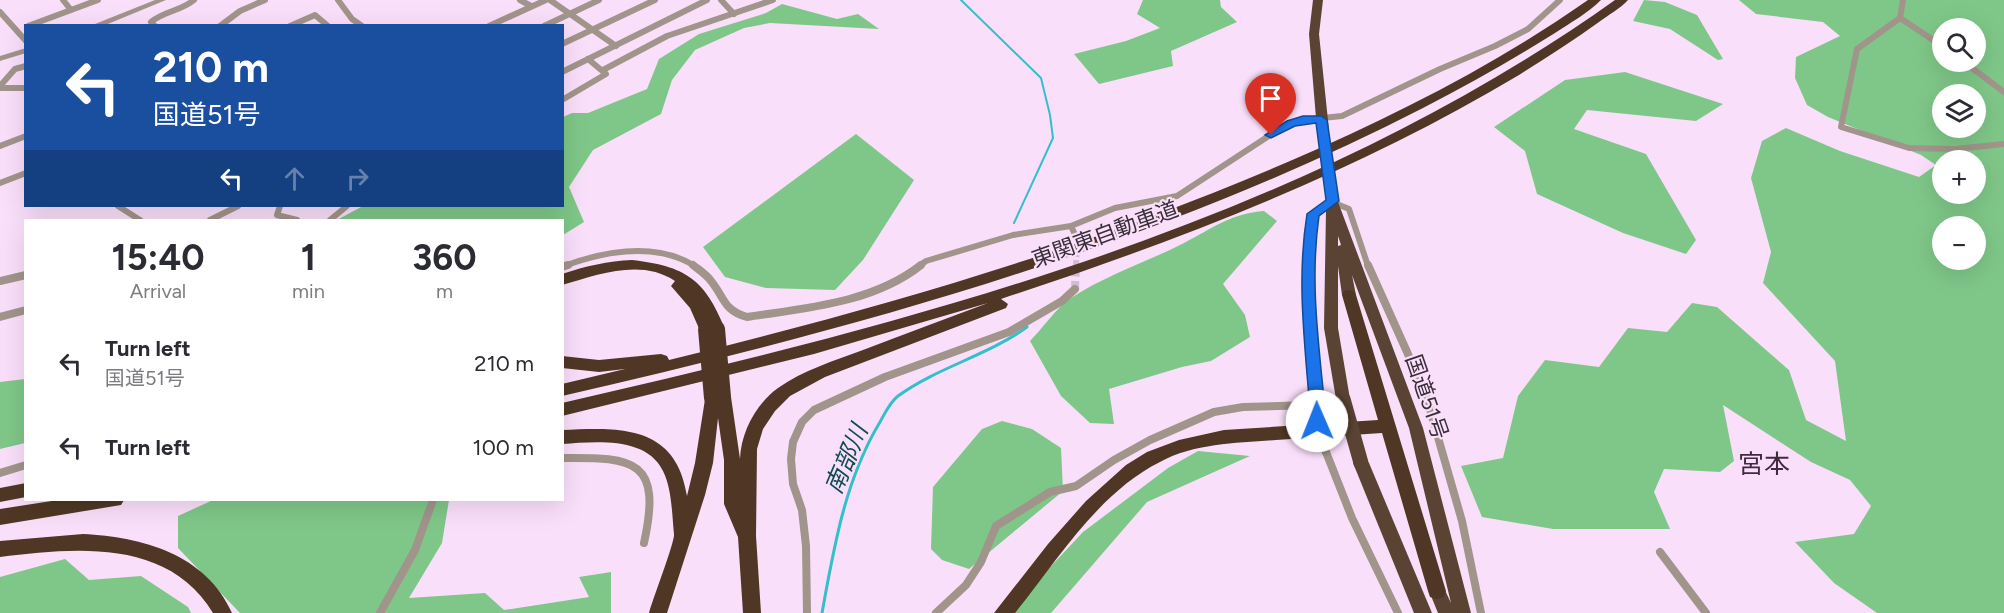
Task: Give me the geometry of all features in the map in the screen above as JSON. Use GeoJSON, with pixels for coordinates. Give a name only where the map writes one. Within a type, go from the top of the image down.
{"type":"FeatureCollection","features":[{"type":"Feature","properties":{"kind":"highway","name":"国道51号"},"geometry":{"type":"LineString","coordinates":[[1318,0],[1314,34],[1322,125],[1332,200],[1331,328],[1343,399],[1361,463],[1424,613]]}},
{"type":"Feature","properties":{"kind":"highway","name":"東関東自動車道"},"geometry":{"type":"LineString","coordinates":[[564,390],[805,333],[887,311],[1039,264],[1209,201],[1302,162],[1436,97],[1545,34],[1595,0]]}},
{"type":"Feature","properties":{"kind":"highway","name":"東関東自動車道"},"geometry":{"type":"LineString","coordinates":[[564,410],[811,350],[986,299],[1103,260],[1278,192],[1401,136],[1529,65],[1622,0]]}},
{"type":"Feature","properties":{"kind":"highway","name":"国道51号"},"geometry":{"type":"LineString","coordinates":[[1332,200],[1416,428],[1461,613]]}},
{"type":"Feature","properties":{"kind":"highway"},"geometry":{"type":"LineString","coordinates":[[1342,226],[1341,237],[1349,295]]}},
{"type":"Feature","properties":{"kind":"highway"},"geometry":{"type":"LineString","coordinates":[[1332,254],[1349,295],[1437,591],[1447,613]]}},
{"type":"Feature","properties":{"kind":"highway"},"geometry":{"type":"LineString","coordinates":[[752,613],[747,536],[749,504],[747,466],[751,438],[761,416],[784,392],[819,373],[1054,284],[1103,260]]}},
{"type":"Feature","properties":{"kind":"highway"},"geometry":{"type":"LineString","coordinates":[[564,279],[606,267],[640,265],[680,276],[708,300],[717,397],[732,460],[734,504],[747,536]]}},
{"type":"Feature","properties":{"kind":"highway"},"geometry":{"type":"LineString","coordinates":[[564,289],[586,279],[611,273],[634,272],[654,276],[673,283],[688,294],[712,329]]}},
{"type":"Feature","properties":{"kind":"highway"},"geometry":{"type":"LineString","coordinates":[[564,362],[599,366],[684,357],[805,333]]}},
{"type":"Feature","properties":{"kind":"highway"},"geometry":{"type":"LineString","coordinates":[[658,613],[704,463],[717,397]]}},
{"type":"Feature","properties":{"kind":"highway"},"geometry":{"type":"LineString","coordinates":[[1003,613],[1101,497],[1132,470],[1153,458],[1199,441],[1224,436],[1387,426]]}},
{"type":"Feature","properties":{"kind":"highway"},"geometry":{"type":"LineString","coordinates":[[564,437],[633,439],[658,452],[669,464],[676,482],[682,536]]}},
{"type":"Feature","properties":{"kind":"highway"},"geometry":{"type":"LineString","coordinates":[[26,513],[93,501]]}},
{"type":"Feature","properties":{"kind":"highway"},"geometry":{"type":"LineString","coordinates":[[0,517],[109,501]]}},
{"type":"Feature","properties":{"kind":"highway"},"geometry":{"type":"LineString","coordinates":[[0,549],[49,543],[94,542],[130,546],[162,556],[190,573],[209,590],[223,613]]}},
{"type":"Feature","properties":{"kind":"highway"},"geometry":{"type":"LineString","coordinates":[[1437,591],[1436,597],[1440,613]]}},
{"type":"Feature","properties":{"kind":"street"},"geometry":{"type":"LineString","coordinates":[[63,0],[71,10]]}},
{"type":"Feature","properties":{"kind":"street"},"geometry":{"type":"LineString","coordinates":[[32,24],[98,0]]}},
{"type":"Feature","properties":{"kind":"street"},"geometry":{"type":"LineString","coordinates":[[99,24],[162,0]]}},
{"type":"Feature","properties":{"kind":"street"},"geometry":{"type":"LineString","coordinates":[[153,24],[151,22],[156,17],[188,6],[194,0]]}},
{"type":"Feature","properties":{"kind":"street"},"geometry":{"type":"LineString","coordinates":[[223,24],[240,11],[265,0]]}},
{"type":"Feature","properties":{"kind":"street"},"geometry":{"type":"LineString","coordinates":[[338,0],[352,20],[359,24]]}},
{"type":"Feature","properties":{"kind":"street"},"geometry":{"type":"LineString","coordinates":[[520,0],[531,6]]}},
{"type":"Feature","properties":{"kind":"street"},"geometry":{"type":"LineString","coordinates":[[493,24],[548,0],[616,45]]}},
{"type":"Feature","properties":{"kind":"street"},"geometry":{"type":"LineString","coordinates":[[548,24],[599,0]]}},
{"type":"Feature","properties":{"kind":"street"},"geometry":{"type":"LineString","coordinates":[[564,43],[655,0]]}},
{"type":"Feature","properties":{"kind":"street"},"geometry":{"type":"LineString","coordinates":[[564,71],[707,0]]}},
{"type":"Feature","properties":{"kind":"street"},"geometry":{"type":"LineString","coordinates":[[721,0],[734,14]]}},
{"type":"Feature","properties":{"kind":"street"},"geometry":{"type":"LineString","coordinates":[[603,70],[667,36],[773,0]]}},
{"type":"Feature","properties":{"kind":"street"},"geometry":{"type":"LineString","coordinates":[[564,266],[615,252],[636,251],[678,258],[707,276],[727,308],[734,314],[747,317],[837,304],[907,276],[926,261],[1013,235],[1071,226],[1115,208],[1177,196],[1281,128],[1303,120],[1322,125],[1440,69],[1495,46],[1528,29],[1560,0]]}},
{"type":"Feature","properties":{"kind":"street"},"geometry":{"type":"LineString","coordinates":[[1903,0],[1900,18],[1857,49],[1841,127],[1909,148],[1955,149],[2004,144]]}},
{"type":"Feature","properties":{"kind":"street"},"geometry":{"type":"LineString","coordinates":[[0,12],[24,39]]}},
{"type":"Feature","properties":{"kind":"street"},"geometry":{"type":"LineString","coordinates":[[295,24],[315,15],[326,24]]}},
{"type":"Feature","properties":{"kind":"street"},"geometry":{"type":"LineString","coordinates":[[1900,18],[1932,39]]}},
{"type":"Feature","properties":{"kind":"street"},"geometry":{"type":"LineString","coordinates":[[15,30],[24,27]]}},
{"type":"Feature","properties":{"kind":"street"},"geometry":{"type":"LineString","coordinates":[[0,59],[24,51]]}},
{"type":"Feature","properties":{"kind":"street"},"geometry":{"type":"LineString","coordinates":[[564,99],[606,74],[588,59]]}},
{"type":"Feature","properties":{"kind":"street"},"geometry":{"type":"LineString","coordinates":[[0,87],[15,69],[24,67]]}},
{"type":"Feature","properties":{"kind":"street"},"geometry":{"type":"LineString","coordinates":[[1977,72],[2004,92]]}},
{"type":"Feature","properties":{"kind":"street"},"geometry":{"type":"LineString","coordinates":[[0,87],[24,88]]}},
{"type":"Feature","properties":{"kind":"street"},"geometry":{"type":"LineString","coordinates":[[0,146],[24,137]]}},
{"type":"Feature","properties":{"kind":"street"},"geometry":{"type":"LineString","coordinates":[[0,183],[24,173]]}},
{"type":"Feature","properties":{"kind":"street"},"geometry":{"type":"LineString","coordinates":[[936,613],[966,585],[981,561],[996,526],[1050,492],[1076,486],[1114,460],[1150,440],[1214,412],[1243,407],[1312,405],[1317,399],[1309,317],[1307,251],[1313,214],[1332,200],[1348,209],[1368,268],[1425,392],[1462,521],[1481,613]]}},
{"type":"Feature","properties":{"kind":"street"},"geometry":{"type":"LineString","coordinates":[[120,207],[138,219]]}},
{"type":"Feature","properties":{"kind":"street"},"geometry":{"type":"LineString","coordinates":[[212,219],[236,207]]}},
{"type":"Feature","properties":{"kind":"street"},"geometry":{"type":"LineString","coordinates":[[280,207],[277,215],[293,219]]}},
{"type":"Feature","properties":{"kind":"street"},"geometry":{"type":"LineString","coordinates":[[331,219],[346,207]]}},
{"type":"Feature","properties":{"kind":"street"},"geometry":{"type":"LineString","coordinates":[[1071,226],[1077,239]]}},
{"type":"Feature","properties":{"kind":"street"},"geometry":{"type":"LineString","coordinates":[[0,281],[24,275]]}},
{"type":"Feature","properties":{"kind":"street"},"geometry":{"type":"LineString","coordinates":[[807,613],[806,546],[802,510],[793,484],[791,459],[793,442],[802,422],[814,410],[885,377],[1009,332],[1062,301],[1075,289]]}},
{"type":"Feature","properties":{"kind":"street"},"geometry":{"type":"LineString","coordinates":[[0,317],[24,311]]}},
{"type":"Feature","properties":{"kind":"street"},"geometry":{"type":"LineString","coordinates":[[1312,405],[1326,453],[1352,518],[1398,613]]}},
{"type":"Feature","properties":{"kind":"street"},"geometry":{"type":"LineString","coordinates":[[564,459],[615,459],[637,469],[645,478],[653,506],[644,543]]}},
{"type":"Feature","properties":{"kind":"street"},"geometry":{"type":"LineString","coordinates":[[0,473],[24,466]]}},
{"type":"Feature","properties":{"kind":"street"},"geometry":{"type":"LineString","coordinates":[[380,613],[415,550],[433,501]]}},
{"type":"Feature","properties":{"kind":"street"},"geometry":{"type":"LineString","coordinates":[[1660,552],[1706,613]]}},
{"type":"Feature","properties":{"kind":"green space"},"geometry":{"type":"Polygon","coordinates":[[[1143,0],[1220,0],[1221,7],[1237,22],[1171,51],[1173,66],[1099,84],[1074,54],[1126,41],[1160,28],[1137,14],[1143,0]]]}},
{"type":"Feature","properties":{"kind":"green space"},"geometry":{"type":"Polygon","coordinates":[[[1644,0],[1665,2],[1697,15],[1723,59],[1718,60],[1670,29],[1633,21],[1644,0]]]}},
{"type":"Feature","properties":{"kind":"green space"},"geometry":{"type":"Polygon","coordinates":[[[1739,0],[2004,0],[2004,613],[1877,613],[1834,583],[1795,542],[1854,534],[1871,506],[1850,480],[1811,462],[1723,405],[1734,461],[1720,472],[1664,469],[1654,492],[1670,529],[1553,529],[1482,517],[1461,466],[1503,458],[1518,396],[1545,360],[1599,367],[1628,328],[1667,332],[1692,303],[1717,307],[1789,370],[1806,420],[1846,441],[1835,361],[1763,283],[1771,252],[1751,178],[1762,141],[1786,128],[1840,151],[1919,177],[1932,168],[1932,204],[1986,204],[1986,150],[1932,150],[1932,162],[1921,155],[1828,117],[1807,105],[1795,78],[1796,57],[1840,36],[1823,22],[1756,14],[1739,0]]]}},
{"type":"Feature","properties":{"kind":"green space"},"geometry":{"type":"Polygon","coordinates":[[[782,4],[837,19],[858,14],[879,29],[770,23],[744,28],[695,50],[672,80],[661,114],[593,150],[569,187],[584,222],[564,234],[564,219],[339,219],[361,207],[564,207],[564,117],[572,113],[588,113],[647,89],[659,59],[699,34],[766,13],[782,4]]]}},
{"type":"Feature","properties":{"kind":"green space"},"geometry":{"type":"Polygon","coordinates":[[[1625,72],[1723,104],[1696,121],[1587,110],[1574,129],[1646,154],[1696,240],[1686,254],[1623,233],[1537,194],[1525,151],[1494,127],[1565,80],[1625,72]]]}},
{"type":"Feature","properties":{"kind":"green space"},"geometry":{"type":"Polygon","coordinates":[[[856,134],[914,180],[863,260],[835,290],[766,288],[725,277],[703,247],[856,134]]]}},
{"type":"Feature","properties":{"kind":"green space"},"geometry":{"type":"Polygon","coordinates":[[[1264,211],[1277,221],[1223,284],[1245,315],[1250,337],[1211,361],[1182,367],[1109,389],[1114,424],[1090,423],[1061,396],[1030,341],[1065,302],[1098,282],[1170,250],[1222,222],[1252,212],[1264,211]]]}},
{"type":"Feature","properties":{"kind":"green space"},"geometry":{"type":"Polygon","coordinates":[[[24,379],[24,443],[0,449],[0,382],[24,379]]]}},
{"type":"Feature","properties":{"kind":"green space"},"geometry":{"type":"Polygon","coordinates":[[[1002,421],[1032,429],[1061,448],[1063,491],[969,569],[942,560],[931,549],[933,487],[982,429],[1002,421]]]}},
{"type":"Feature","properties":{"kind":"green space"},"geometry":{"type":"Polygon","coordinates":[[[1198,451],[1250,456],[1147,502],[1051,613],[1007,613],[1083,532],[1168,468],[1198,451]]]}},
{"type":"Feature","properties":{"kind":"green space"},"geometry":{"type":"Polygon","coordinates":[[[211,501],[449,501],[442,543],[409,598],[485,593],[504,610],[589,597],[579,577],[611,572],[611,613],[240,613],[178,548],[178,516],[211,501]]]}},
{"type":"Feature","properties":{"kind":"green space"},"geometry":{"type":"Polygon","coordinates":[[[65,559],[89,580],[141,576],[188,607],[191,613],[0,613],[0,577],[65,559]]]}},
{"type":"Feature","properties":{"kind":"waterway","name":"南部川"},"geometry":{"type":"LineString","coordinates":[[961,0],[1041,78],[1050,115],[1053,138],[1014,223]]}},
{"type":"Feature","properties":{"kind":"waterway","name":"南部川"},"geometry":{"type":"LineString","coordinates":[[822,613],[836,539],[849,491],[868,444],[890,404],[898,396],[929,377],[996,346],[1027,327]]}},
{"type":"Feature","properties":{"kind":"tunnel"},"geometry":{"type":"LineString","coordinates":[[1076,266],[1077,245]]}},
{"type":"Feature","properties":{"kind":"tunnel"},"geometry":{"type":"LineString","coordinates":[[1075,289],[1076,265]]}},
{"type":"Feature","properties":{"kind":"district","name":"宮本"},"geometry":{"type":"Point","coordinates":[1764,464]}},
{"type":"Feature","properties":{"kind":"route"},"geometry":{"type":"LineString","coordinates":[[1271,135],[1281,128],[1303,120],[1321,120],[1332,201],[1313,214],[1307,251],[1309,317],[1317,399],[1312,405],[1317,421]]}}]}
